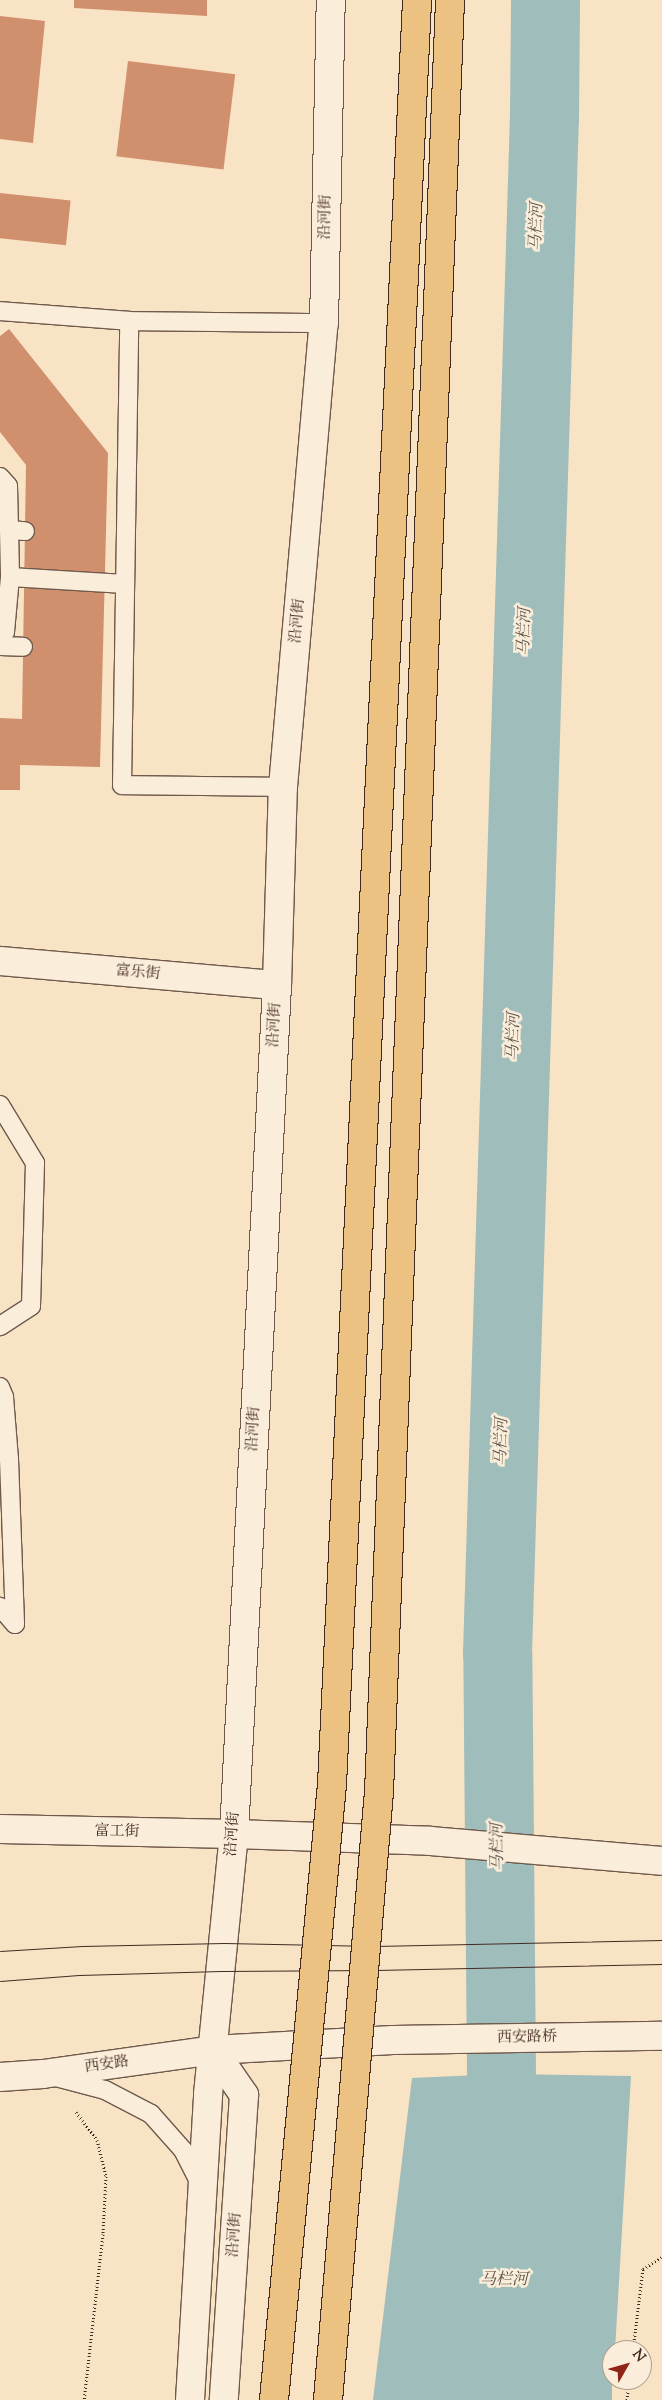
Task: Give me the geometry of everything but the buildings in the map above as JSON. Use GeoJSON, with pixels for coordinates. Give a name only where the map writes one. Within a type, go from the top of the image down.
{"type":"FeatureCollection","features":[{"type":"Feature","properties":{"kind":"highway"},"geometry":{"type":"LineString","coordinates":[[274,2400],[332,1784],[417,0]]}},
{"type":"Feature","properties":{"kind":"highway"},"geometry":{"type":"LineString","coordinates":[[328,2400],[379,1792],[450,0]]}},
{"type":"Feature","properties":{"kind":"main road","name":"沿河街"},"geometry":{"type":"LineString","coordinates":[[190,2400],[208,2094],[234,1834],[277,985],[284,787],[324,323],[331,0]]}},
{"type":"Feature","properties":{"kind":"main road","name":"富乐街"},"geometry":{"type":"LineString","coordinates":[[0,960],[277,985]]}},
{"type":"Feature","properties":{"kind":"main road","name":"富工街"},"geometry":{"type":"LineString","coordinates":[[0,1829],[234,1834]]}},
{"type":"Feature","properties":{"kind":"main road"},"geometry":{"type":"LineString","coordinates":[[234,1834],[430,1842],[662,1861]]}},
{"type":"Feature","properties":{"kind":"main road","name":"西安路桥"},"geometry":{"type":"LineString","coordinates":[[213,2050],[392,2040],[662,2036]]}},
{"type":"Feature","properties":{"kind":"main road","name":"沿河街"},"geometry":{"type":"LineString","coordinates":[[213,2050],[244,2095],[224,2400]]}},
{"type":"Feature","properties":{"kind":"main road","name":"西安路"},"geometry":{"type":"LineString","coordinates":[[0,2077],[43,2074],[213,2050]]}},
{"type":"Feature","properties":{"kind":"lane"},"geometry":{"type":"LineString","coordinates":[[0,311],[129,321],[324,323]]}},
{"type":"Feature","properties":{"kind":"lane"},"geometry":{"type":"LineString","coordinates":[[129,321],[122,785],[284,787]]}},
{"type":"Feature","properties":{"kind":"lane"},"geometry":{"type":"LineString","coordinates":[[0,477],[8,486],[17,530],[5,632],[0,637]]}},
{"type":"Feature","properties":{"kind":"lane"},"geometry":{"type":"LineString","coordinates":[[10,577],[125,584]]}},
{"type":"Feature","properties":{"kind":"lane"},"geometry":{"type":"LineString","coordinates":[[0,646],[23,647]]}},
{"type":"Feature","properties":{"kind":"lane"},"geometry":{"type":"LineString","coordinates":[[0,1105],[35,1163],[31,1306],[0,1326]]}},
{"type":"Feature","properties":{"kind":"lane"},"geometry":{"type":"LineString","coordinates":[[0,1387],[4,1397],[9,1459],[15,1624],[0,1607]]}},
{"type":"Feature","properties":{"kind":"lane"},"geometry":{"type":"LineString","coordinates":[[43,2074],[105,2090],[151,2114],[183,2150],[203,2190]]}},
{"type":"Feature","properties":{"kind":"path"},"geometry":{"type":"LineString","coordinates":[[43,2074],[68,2101],[97,2140],[106,2176],[103,2234],[84,2400]]}},
{"type":"Feature","properties":{"kind":"path"},"geometry":{"type":"LineString","coordinates":[[634,2340],[643,2269],[662,2257]]}},
{"type":"Feature","properties":{"kind":"water","name":"马栏河"},"geometry":{"type":"Polygon","coordinates":[[[501,2074],[631,2076],[616,2340],[602,2340],[602,2390],[612,2390],[612,2400],[373,2400],[412,2078],[501,2074]]]}},
{"type":"Feature","properties":{"kind":"waterway","name":"马栏河"},"geometry":{"type":"LineString","coordinates":[[501,2074],[497,1653],[544,118],[545,0]]}},
{"type":"Feature","properties":{"kind":"tram line"},"geometry":{"type":"LineString","coordinates":[[0,1951],[82,1946],[224,1943],[375,1946],[662,1940]]}},
{"type":"Feature","properties":{"kind":"tram line"},"geometry":{"type":"LineString","coordinates":[[0,1981],[79,1975],[221,1971],[662,1964]]}}]}
